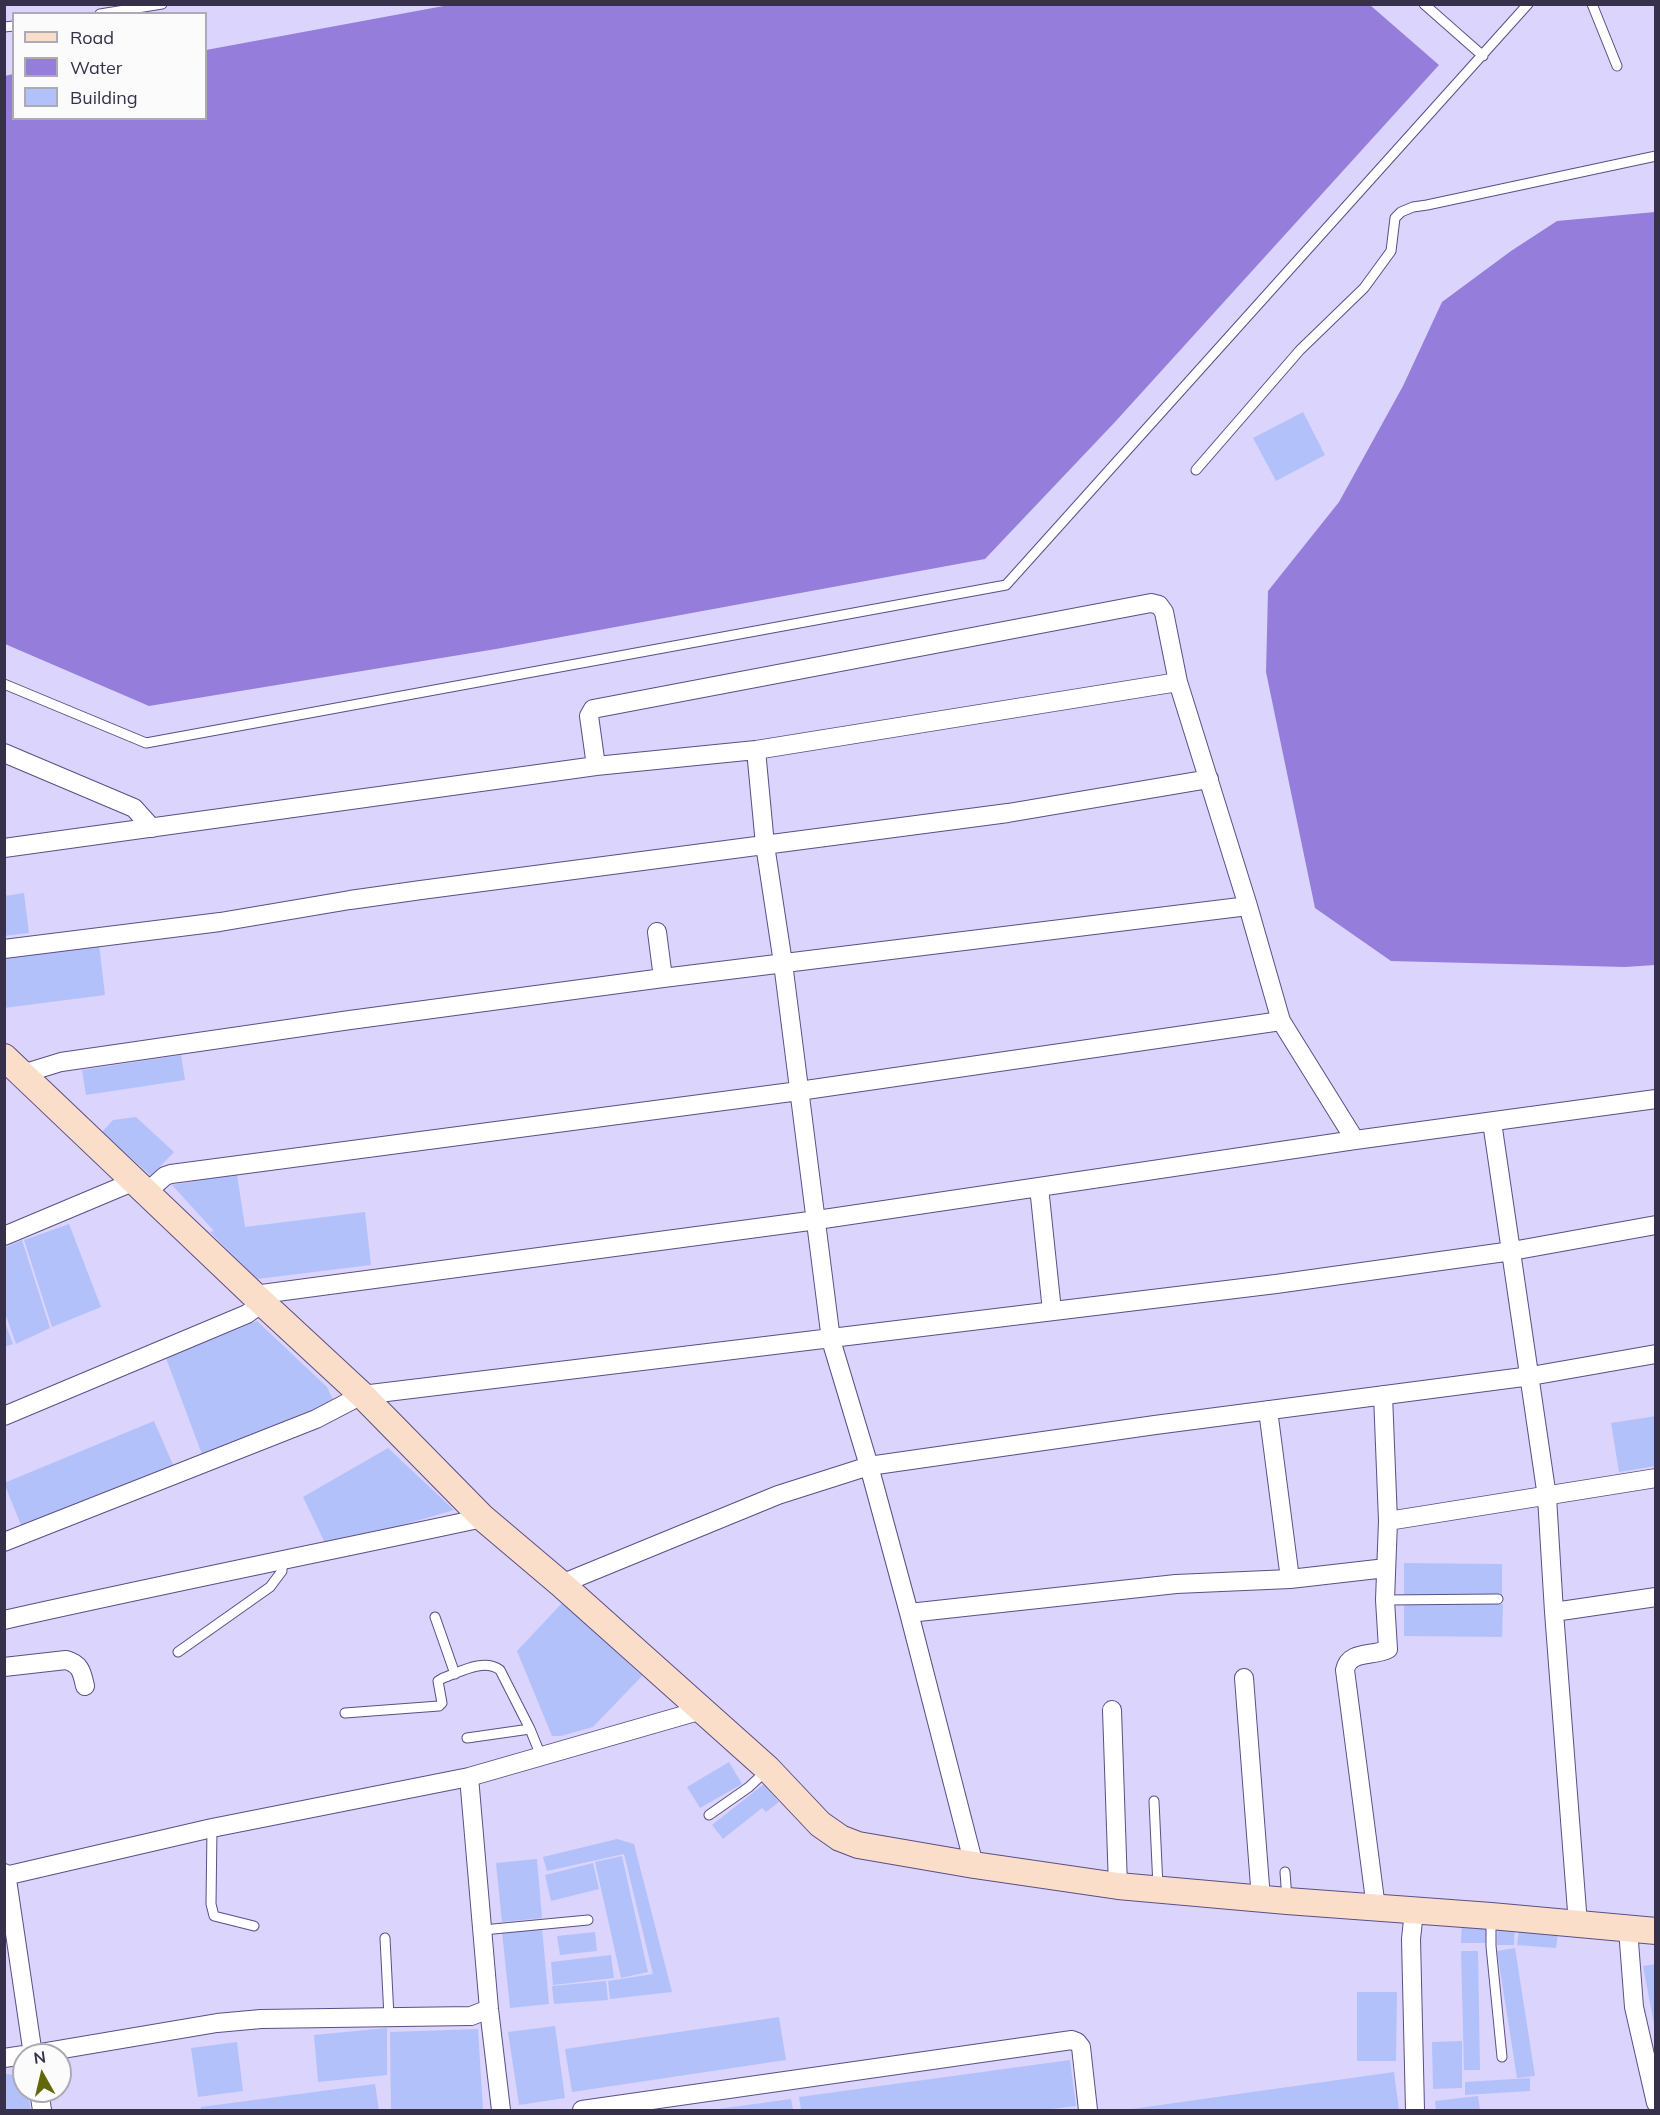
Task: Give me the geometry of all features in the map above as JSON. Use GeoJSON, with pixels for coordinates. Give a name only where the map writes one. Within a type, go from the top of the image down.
{"type":"FeatureCollection","features":[{"type":"Feature","properties":{"kind":"street"},"geometry":{"type":"LineString","coordinates":[[596,766],[589,716],[592,709],[1151,603],[1160,605],[1164,612],[1178,682],[1248,906],[1281,1021],[1355,1140]]}},
{"type":"Feature","properties":{"kind":"street"},"geometry":{"type":"LineString","coordinates":[[4,848],[596,766],[756,750],[1178,682]]}},
{"type":"Feature","properties":{"kind":"street"},"geometry":{"type":"LineString","coordinates":[[756,750],[765,845],[783,963],[831,1340],[909,1612],[974,1865]]}},
{"type":"Feature","properties":{"kind":"street"},"geometry":{"type":"LineString","coordinates":[[4,753],[134,808],[152,828]]}},
{"type":"Feature","properties":{"kind":"street"},"geometry":{"type":"LineString","coordinates":[[4,949],[220,922],[409,892],[1008,813],[1209,779]]}},
{"type":"Feature","properties":{"kind":"street"},"geometry":{"type":"LineString","coordinates":[[13,1065],[61,1062],[663,978],[1248,906]]}},
{"type":"Feature","properties":{"kind":"street"},"geometry":{"type":"LineString","coordinates":[[657,932],[663,978]]}},
{"type":"Feature","properties":{"kind":"street"},"geometry":{"type":"LineString","coordinates":[[4,1236],[171,1174],[799,1091],[1281,1021]]}},
{"type":"Feature","properties":{"kind":"street"},"geometry":{"type":"LineString","coordinates":[[13,1065],[362,1395],[483,1518],[561,1584],[768,1769],[820,1824],[848,1842],[974,1865],[1118,1886],[1656,1931]]}},
{"type":"Feature","properties":{"kind":"street"},"geometry":{"type":"LineString","coordinates":[[4,1416],[247,1314],[258,1299],[1656,1098]]}},
{"type":"Feature","properties":{"kind":"street"},"geometry":{"type":"LineString","coordinates":[[1492,1122],[1547,1497],[1578,1924]]}},
{"type":"Feature","properties":{"kind":"street"},"geometry":{"type":"LineString","coordinates":[[1039,1187],[1052,1311]]}},
{"type":"Feature","properties":{"kind":"street"},"geometry":{"type":"LineString","coordinates":[[4,1542],[316,1419],[362,1395],[831,1340],[1276,1284],[1512,1251],[1656,1226]]}},
{"type":"Feature","properties":{"kind":"street"},"geometry":{"type":"LineString","coordinates":[[561,1584],[778,1495],[869,1466],[1531,1376],[1656,1354]]}},
{"type":"Feature","properties":{"kind":"street"},"geometry":{"type":"LineString","coordinates":[[1376,1908],[1346,1670],[1347,1663],[1353,1658],[1388,1649],[1384,1600],[1388,1521],[1383,1395]]}},
{"type":"Feature","properties":{"kind":"street"},"geometry":{"type":"LineString","coordinates":[[1268,1410],[1290,1579]]}},
{"type":"Feature","properties":{"kind":"street"},"geometry":{"type":"LineString","coordinates":[[1388,1521],[1656,1478]]}},
{"type":"Feature","properties":{"kind":"street"},"geometry":{"type":"LineString","coordinates":[[4,1620],[169,1583],[483,1518]]}},
{"type":"Feature","properties":{"kind":"street"},"geometry":{"type":"LineString","coordinates":[[909,1612],[1176,1584],[1290,1579],[1386,1568]]}},
{"type":"Feature","properties":{"kind":"street"},"geometry":{"type":"LineString","coordinates":[[1554,1612],[1656,1597]]}},
{"type":"Feature","properties":{"kind":"street"},"geometry":{"type":"LineString","coordinates":[[4,1667],[66,1660],[74,1662],[80,1668],[85,1686]]}},
{"type":"Feature","properties":{"kind":"street"},"geometry":{"type":"LineString","coordinates":[[1244,1678],[1261,1899]]}},
{"type":"Feature","properties":{"kind":"street"},"geometry":{"type":"LineString","coordinates":[[31,2043],[5,1875],[212,1828],[469,1777],[702,1710]]}},
{"type":"Feature","properties":{"kind":"street"},"geometry":{"type":"LineString","coordinates":[[1112,1710],[1118,1886]]}},
{"type":"Feature","properties":{"kind":"street"},"geometry":{"type":"LineString","coordinates":[[469,1777],[489,2009],[501,2110]]}},
{"type":"Feature","properties":{"kind":"street"},"geometry":{"type":"LineString","coordinates":[[1414,1911],[1411,1939],[1414,2110]]}},
{"type":"Feature","properties":{"kind":"street"},"geometry":{"type":"LineString","coordinates":[[1628,1929],[1634,2007],[1656,2103]]}},
{"type":"Feature","properties":{"kind":"street"},"geometry":{"type":"LineString","coordinates":[[72,2048],[218,2023],[261,2019],[471,2016],[489,2009]]}},
{"type":"Feature","properties":{"kind":"street"},"geometry":{"type":"LineString","coordinates":[[582,2110],[1072,2040],[1081,2047],[1088,2110]]}},
{"type":"Feature","properties":{"kind":"lane"},"geometry":{"type":"LineString","coordinates":[[112,12],[162,4]]}},
{"type":"Feature","properties":{"kind":"lane"},"geometry":{"type":"LineString","coordinates":[[1424,4],[1483,56]]}},
{"type":"Feature","properties":{"kind":"lane"},"geometry":{"type":"LineString","coordinates":[[4,684],[146,743],[1006,585],[1528,4]]}},
{"type":"Feature","properties":{"kind":"lane"},"geometry":{"type":"LineString","coordinates":[[1592,4],[1617,66]]}},
{"type":"Feature","properties":{"kind":"lane"},"geometry":{"type":"LineString","coordinates":[[1196,470],[1300,350],[1364,288],[1391,251],[1395,218],[1401,212],[1413,207],[1656,156]]}},
{"type":"Feature","properties":{"kind":"lane"},"geometry":{"type":"LineString","coordinates":[[178,1652],[270,1587],[282,1571],[282,1561]]}},
{"type":"Feature","properties":{"kind":"lane"},"geometry":{"type":"LineString","coordinates":[[1384,1600],[1498,1599]]}},
{"type":"Feature","properties":{"kind":"lane"},"geometry":{"type":"LineString","coordinates":[[435,1617],[455,1674]]}},
{"type":"Feature","properties":{"kind":"lane"},"geometry":{"type":"LineString","coordinates":[[345,1713],[439,1706],[442,1703],[438,1681],[486,1664],[494,1665],[500,1670],[541,1756]]}},
{"type":"Feature","properties":{"kind":"lane"},"geometry":{"type":"LineString","coordinates":[[467,1738],[530,1729]]}},
{"type":"Feature","properties":{"kind":"lane"},"geometry":{"type":"LineString","coordinates":[[709,1815],[749,1787],[768,1769]]}},
{"type":"Feature","properties":{"kind":"lane"},"geometry":{"type":"LineString","coordinates":[[1154,1801],[1158,1889]]}},
{"type":"Feature","properties":{"kind":"lane"},"geometry":{"type":"LineString","coordinates":[[212,1828],[211,1904],[214,1916],[254,1926]]}},
{"type":"Feature","properties":{"kind":"lane"},"geometry":{"type":"LineString","coordinates":[[1285,1872],[1287,1901]]}},
{"type":"Feature","properties":{"kind":"lane"},"geometry":{"type":"LineString","coordinates":[[1491,1916],[1491,1947],[1502,2058]]}},
{"type":"Feature","properties":{"kind":"lane"},"geometry":{"type":"LineString","coordinates":[[483,1930],[588,1920]]}},
{"type":"Feature","properties":{"kind":"lane"},"geometry":{"type":"LineString","coordinates":[[385,1938],[389,2017]]}},
{"type":"Feature","properties":{"kind":"water"},"geometry":{"type":"Polygon","coordinates":[[[449,5],[1370,5],[1439,65],[1115,422],[985,559],[496,649],[149,706],[5,644],[5,76],[12,74],[12,120],[207,120],[207,50],[449,5]]]}},
{"type":"Feature","properties":{"kind":"water"},"geometry":{"type":"Polygon","coordinates":[[[1655,212],[1655,965],[1625,967],[1391,961],[1315,908],[1266,672],[1268,591],[1339,502],[1403,386],[1442,302],[1511,251],[1557,221],[1655,212]]]}},
{"type":"Feature","properties":{"kind":"building"},"geometry":{"type":"Polygon","coordinates":[[[1303,412],[1325,455],[1276,481],[1253,438],[1303,412]]]}},
{"type":"Feature","properties":{"kind":"building"},"geometry":{"type":"Polygon","coordinates":[[[24,893],[29,933],[4,936],[4,896],[24,893]]]}},
{"type":"Feature","properties":{"kind":"building"},"geometry":{"type":"Polygon","coordinates":[[[99,944],[105,995],[4,1008],[4,956],[99,944]]]}},
{"type":"Feature","properties":{"kind":"building"},"geometry":{"type":"Polygon","coordinates":[[[181,1055],[185,1080],[86,1095],[82,1070],[181,1055]]]}},
{"type":"Feature","properties":{"kind":"building"},"geometry":{"type":"Polygon","coordinates":[[[136,1117],[174,1152],[151,1176],[102,1132],[113,1120],[136,1117]]]}},
{"type":"Feature","properties":{"kind":"building"},"geometry":{"type":"Polygon","coordinates":[[[237,1174],[245,1227],[365,1212],[371,1265],[257,1279],[210,1232],[214,1231],[172,1185],[237,1174]]]}},
{"type":"Feature","properties":{"kind":"building"},"geometry":{"type":"Polygon","coordinates":[[[69,1224],[101,1307],[52,1327],[24,1240],[69,1224]]]}},
{"type":"Feature","properties":{"kind":"building"},"geometry":{"type":"Polygon","coordinates":[[[22,1240],[50,1328],[16,1344],[4,1310],[4,1248],[22,1240]]]}},
{"type":"Feature","properties":{"kind":"building"},"geometry":{"type":"Polygon","coordinates":[[[4,1320],[13,1344],[4,1347],[4,1320]]]}},
{"type":"Feature","properties":{"kind":"building"},"geometry":{"type":"Polygon","coordinates":[[[257,1321],[327,1387],[335,1404],[203,1457],[166,1358],[257,1321]]]}},
{"type":"Feature","properties":{"kind":"building"},"geometry":{"type":"Polygon","coordinates":[[[1656,1416],[1656,1466],[1619,1472],[1611,1423],[1656,1416]]]}},
{"type":"Feature","properties":{"kind":"building"},"geometry":{"type":"Polygon","coordinates":[[[154,1421],[174,1467],[23,1530],[4,1483],[154,1421]]]}},
{"type":"Feature","properties":{"kind":"building"},"geometry":{"type":"Polygon","coordinates":[[[388,1448],[454,1510],[327,1547],[303,1497],[388,1448]]]}},
{"type":"Feature","properties":{"kind":"building"},"geometry":{"type":"Polygon","coordinates":[[[1404,1563],[1502,1564],[1502,1597],[1404,1596],[1404,1563]]]}},
{"type":"Feature","properties":{"kind":"building"},"geometry":{"type":"Polygon","coordinates":[[[563,1602],[642,1676],[593,1727],[561,1736],[552,1736],[517,1651],[563,1602]]]}},
{"type":"Feature","properties":{"kind":"building"},"geometry":{"type":"Polygon","coordinates":[[[1404,1603],[1503,1604],[1502,1637],[1404,1636],[1404,1603]]]}},
{"type":"Feature","properties":{"kind":"building"},"geometry":{"type":"Polygon","coordinates":[[[729,1762],[742,1784],[700,1808],[687,1787],[729,1762]]]}},
{"type":"Feature","properties":{"kind":"building"},"geometry":{"type":"Polygon","coordinates":[[[764,1784],[779,1802],[766,1812],[762,1808],[723,1839],[712,1825],[764,1784]]]}},
{"type":"Feature","properties":{"kind":"building"},"geometry":{"type":"Polygon","coordinates":[[[617,1839],[634,1844],[672,1992],[610,1999],[608,1981],[653,1974],[624,1854],[547,1871],[543,1857],[617,1839]]]}},
{"type":"Feature","properties":{"kind":"building"},"geometry":{"type":"Polygon","coordinates":[[[622,1856],[648,1972],[621,1978],[595,1862],[622,1856]]]}},
{"type":"Feature","properties":{"kind":"building"},"geometry":{"type":"Polygon","coordinates":[[[537,1859],[542,1918],[502,1922],[496,1863],[537,1859]]]}},
{"type":"Feature","properties":{"kind":"building"},"geometry":{"type":"Polygon","coordinates":[[[593,1863],[599,1889],[551,1901],[545,1875],[593,1863]]]}},
{"type":"Feature","properties":{"kind":"building"},"geometry":{"type":"Polygon","coordinates":[[[1462,1920],[1487,1920],[1487,1943],[1461,1943],[1462,1920]]]}},
{"type":"Feature","properties":{"kind":"building"},"geometry":{"type":"Polygon","coordinates":[[[1498,1920],[1515,1921],[1514,1945],[1497,1945],[1498,1920]]]}},
{"type":"Feature","properties":{"kind":"building"},"geometry":{"type":"Polygon","coordinates":[[[1520,1921],[1559,1925],[1556,1948],[1517,1945],[1520,1921]]]}},
{"type":"Feature","properties":{"kind":"building"},"geometry":{"type":"Polygon","coordinates":[[[542,1928],[549,2004],[510,2008],[502,1932],[542,1928]]]}},
{"type":"Feature","properties":{"kind":"building"},"geometry":{"type":"Polygon","coordinates":[[[595,1932],[597,1951],[560,1955],[557,1936],[595,1932]]]}},
{"type":"Feature","properties":{"kind":"building"},"geometry":{"type":"Polygon","coordinates":[[[1515,1948],[1535,2076],[1517,2078],[1497,1951],[1515,1948]]]}},
{"type":"Feature","properties":{"kind":"building"},"geometry":{"type":"Polygon","coordinates":[[[1461,1951],[1478,1951],[1480,2070],[1464,2070],[1461,1951]]]}},
{"type":"Feature","properties":{"kind":"building"},"geometry":{"type":"Polygon","coordinates":[[[611,1955],[614,1978],[553,1985],[551,1962],[611,1955]]]}},
{"type":"Feature","properties":{"kind":"building"},"geometry":{"type":"Polygon","coordinates":[[[1656,1964],[1656,2023],[1654,2024],[1643,1966],[1656,1964]]]}},
{"type":"Feature","properties":{"kind":"building"},"geometry":{"type":"Polygon","coordinates":[[[606,1981],[608,2000],[554,2004],[552,1986],[606,1981]]]}},
{"type":"Feature","properties":{"kind":"building"},"geometry":{"type":"Polygon","coordinates":[[[1357,1992],[1397,1992],[1396,2061],[1357,2061],[1357,1992]]]}},
{"type":"Feature","properties":{"kind":"building"},"geometry":{"type":"Polygon","coordinates":[[[779,2017],[786,2060],[572,2092],[565,2049],[779,2017]]]}},
{"type":"Feature","properties":{"kind":"building"},"geometry":{"type":"Polygon","coordinates":[[[555,2026],[565,2098],[519,2105],[508,2032],[555,2026]]]}},
{"type":"Feature","properties":{"kind":"building"},"geometry":{"type":"Polygon","coordinates":[[[387,2028],[387,2075],[318,2082],[314,2035],[387,2028]]]}},
{"type":"Feature","properties":{"kind":"building"},"geometry":{"type":"Polygon","coordinates":[[[478,2029],[483,2110],[391,2110],[390,2032],[478,2029]]]}},
{"type":"Feature","properties":{"kind":"building"},"geometry":{"type":"Polygon","coordinates":[[[1462,2041],[1462,2088],[1433,2089],[1432,2042],[1462,2041]]]}},
{"type":"Feature","properties":{"kind":"building"},"geometry":{"type":"Polygon","coordinates":[[[237,2042],[243,2091],[198,2097],[191,2048],[237,2042]]]}},
{"type":"Feature","properties":{"kind":"building"},"geometry":{"type":"Polygon","coordinates":[[[1070,2060],[1076,2106],[1044,2110],[801,2110],[799,2097],[1070,2060]]]}},
{"type":"Feature","properties":{"kind":"building"},"geometry":{"type":"Polygon","coordinates":[[[1394,2072],[1399,2110],[1132,2110],[1132,2109],[1394,2072]]]}},
{"type":"Feature","properties":{"kind":"building"},"geometry":{"type":"Polygon","coordinates":[[[4,2074],[12,2074],[12,2103],[30,2103],[31,2110],[4,2110],[4,2074]]]}},
{"type":"Feature","properties":{"kind":"building"},"geometry":{"type":"Polygon","coordinates":[[[1530,2078],[1530,2091],[1465,2095],[1465,2082],[1530,2078]]]}},
{"type":"Feature","properties":{"kind":"building"},"geometry":{"type":"Polygon","coordinates":[[[375,2084],[379,2110],[201,2110],[201,2107],[375,2084]]]}},
{"type":"Feature","properties":{"kind":"building"},"geometry":{"type":"Polygon","coordinates":[[[1478,2096],[1480,2110],[1436,2110],[1435,2101],[1478,2096]]]}},
{"type":"Feature","properties":{"kind":"building"},"geometry":{"type":"Polygon","coordinates":[[[791,2099],[793,2110],[718,2110],[718,2109],[791,2099]]]}}]}
